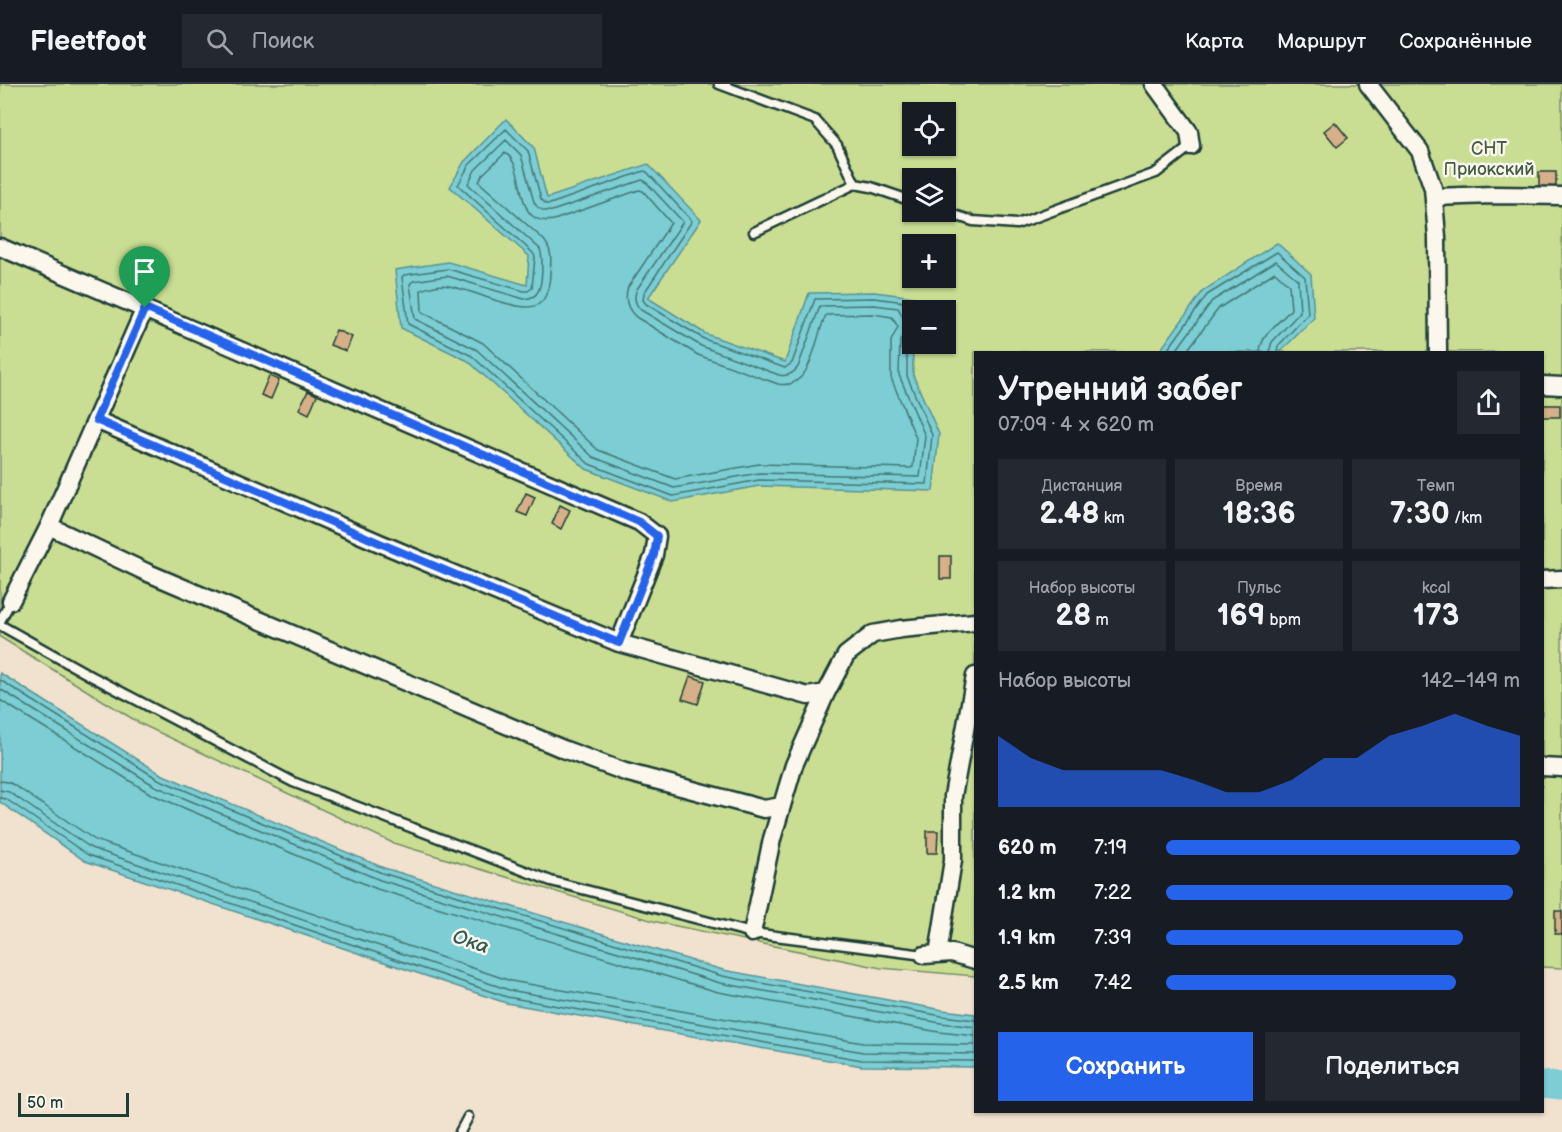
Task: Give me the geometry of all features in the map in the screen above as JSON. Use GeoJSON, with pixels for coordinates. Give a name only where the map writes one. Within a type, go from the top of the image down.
{"type":"FeatureCollection","features":[{"type":"Feature","properties":{"kind":"street"},"geometry":{"type":"LineString","coordinates":[[1154,84],[1189,132],[1191,146]]}},
{"type":"Feature","properties":{"kind":"street"},"geometry":{"type":"LineString","coordinates":[[1368,84],[1420,151],[1433,188],[1437,237],[1438,351]]}},
{"type":"Feature","properties":{"kind":"street"},"geometry":{"type":"LineString","coordinates":[[1434,197],[1562,196]]}},
{"type":"Feature","properties":{"kind":"street"},"geometry":{"type":"LineString","coordinates":[[0,247],[639,522],[657,536],[654,555],[619,643]]}},
{"type":"Feature","properties":{"kind":"street"},"geometry":{"type":"LineString","coordinates":[[11,601],[49,526],[145,308]]}},
{"type":"Feature","properties":{"kind":"street"},"geometry":{"type":"LineString","coordinates":[[1544,386],[1562,386]]}},
{"type":"Feature","properties":{"kind":"street"},"geometry":{"type":"LineString","coordinates":[[96,420],[382,544],[619,643],[808,696],[826,693]]}},
{"type":"Feature","properties":{"kind":"street"},"geometry":{"type":"LineString","coordinates":[[49,526],[146,572],[563,749],[625,772],[764,809],[782,806]]}},
{"type":"Feature","properties":{"kind":"street"},"geometry":{"type":"LineString","coordinates":[[1544,580],[1562,579]]}},
{"type":"Feature","properties":{"kind":"street"},"geometry":{"type":"LineString","coordinates":[[752,933],[772,839],[794,765],[826,693],[846,655],[873,634],[974,622]]}},
{"type":"Feature","properties":{"kind":"street"},"geometry":{"type":"LineString","coordinates":[[974,681],[953,796],[953,860],[931,955],[952,953],[974,960]]}},
{"type":"Feature","properties":{"kind":"street"},"geometry":{"type":"LineString","coordinates":[[1544,768],[1562,768]]}},
{"type":"Feature","properties":{"kind":"lane"},"geometry":{"type":"LineString","coordinates":[[718,84],[815,120],[837,145],[855,184]]}},
{"type":"Feature","properties":{"kind":"lane"},"geometry":{"type":"LineString","coordinates":[[956,216],[973,221],[1017,224],[1156,173],[1191,146]]}},
{"type":"Feature","properties":{"kind":"lane"},"geometry":{"type":"LineString","coordinates":[[754,232],[855,184],[902,198]]}},
{"type":"Feature","properties":{"kind":"lane"},"geometry":{"type":"LineString","coordinates":[[11,601],[0,623],[92,676],[293,782],[551,881],[752,933],[931,955]]}},
{"type":"Feature","properties":{"kind":"lane"},"geometry":{"type":"LineString","coordinates":[[460,1132],[468,1117]]}},
{"type":"Feature","properties":{"kind":"green space","name":"СНТ Приокский"},"geometry":{"type":"Polygon","coordinates":[[[0,84],[1562,84],[1562,968],[1544,967],[1544,351],[974,351],[974,976],[881,968],[657,922],[393,843],[141,724],[0,637],[0,84]]]}},
{"type":"Feature","properties":{"kind":"water"},"geometry":{"type":"Polygon","coordinates":[[[506,119],[534,148],[547,198],[648,164],[701,220],[648,298],[706,334],[785,362],[809,293],[874,292],[914,297],[914,300],[902,300],[902,354],[913,354],[913,375],[939,434],[933,491],[759,486],[673,502],[586,469],[468,361],[401,328],[395,270],[448,262],[527,285],[529,256],[450,187],[464,162],[506,119]]]}},
{"type":"Feature","properties":{"kind":"water"},"geometry":{"type":"Polygon","coordinates":[[[1277,243],[1311,274],[1314,318],[1281,351],[1160,351],[1203,291],[1277,243]]]}},
{"type":"Feature","properties":{"kind":"water"},"geometry":{"type":"Polygon","coordinates":[[[0,673],[161,774],[384,868],[723,970],[974,1014],[974,1067],[862,1066],[506,1003],[85,861],[0,802],[0,673]]]}},
{"type":"Feature","properties":{"kind":"building"},"geometry":{"type":"Polygon","coordinates":[[[1335,122],[1348,138],[1337,147],[1324,131],[1335,122]]]}},
{"type":"Feature","properties":{"kind":"building"},"geometry":{"type":"Polygon","coordinates":[[[1539,172],[1556,172],[1556,190],[1539,190],[1539,172]]]}},
{"type":"Feature","properties":{"kind":"building"},"geometry":{"type":"Polygon","coordinates":[[[336,330],[352,337],[346,351],[330,345],[336,330]]]}},
{"type":"Feature","properties":{"kind":"building"},"geometry":{"type":"Polygon","coordinates":[[[269,376],[279,380],[271,399],[261,395],[269,376]]]}},
{"type":"Feature","properties":{"kind":"building"},"geometry":{"type":"Polygon","coordinates":[[[308,391],[317,395],[309,414],[299,409],[308,391]]]}},
{"type":"Feature","properties":{"kind":"building"},"geometry":{"type":"Polygon","coordinates":[[[1544,405],[1560,405],[1560,417],[1544,417],[1544,405]]]}},
{"type":"Feature","properties":{"kind":"building"},"geometry":{"type":"Polygon","coordinates":[[[526,493],[535,497],[527,516],[517,512],[526,493]]]}},
{"type":"Feature","properties":{"kind":"building"},"geometry":{"type":"Polygon","coordinates":[[[560,505],[570,510],[561,529],[552,524],[560,505]]]}},
{"type":"Feature","properties":{"kind":"building"},"geometry":{"type":"Polygon","coordinates":[[[940,556],[951,556],[951,579],[940,579],[940,556]]]}},
{"type":"Feature","properties":{"kind":"building"},"geometry":{"type":"Polygon","coordinates":[[[690,676],[705,681],[698,704],[682,699],[690,676]]]}},
{"type":"Feature","properties":{"kind":"building"},"geometry":{"type":"Polygon","coordinates":[[[927,831],[938,831],[937,853],[927,853],[927,831]]]}},
{"type":"Feature","properties":{"kind":"building"},"geometry":{"type":"Polygon","coordinates":[[[1555,911],[1562,911],[1562,934],[1555,934],[1555,911]]]}},
{"type":"Feature","properties":{"kind":"waterway","name":"Ока"},"geometry":{"type":"LineString","coordinates":[[1544,1084],[1562,1086]]}},
{"type":"Feature","properties":{"kind":"route"},"geometry":{"type":"LineString","coordinates":[[145,308],[639,522],[657,536],[654,555],[619,643],[382,544],[96,420],[145,308]]}}]}
